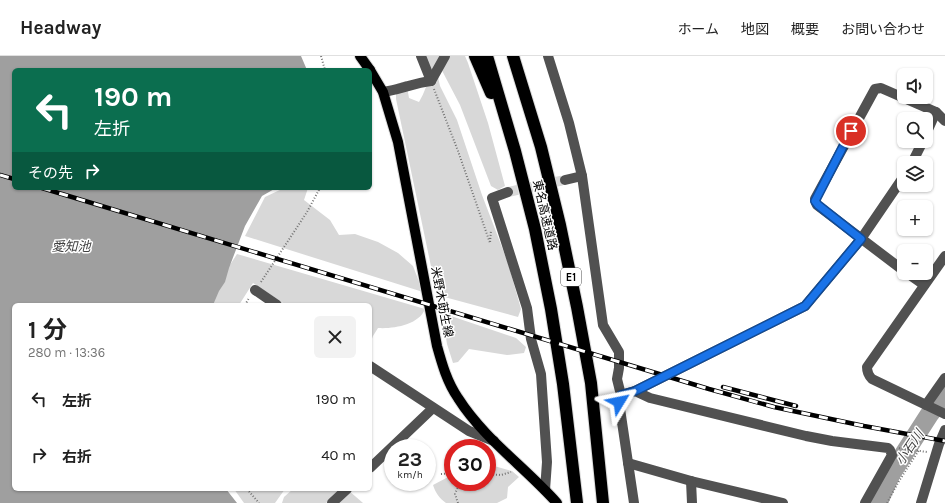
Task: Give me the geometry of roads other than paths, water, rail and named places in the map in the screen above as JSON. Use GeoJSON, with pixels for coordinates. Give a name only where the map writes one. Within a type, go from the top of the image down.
{"type":"FeatureCollection","features":[{"type":"Feature","properties":{"kind":"highway"},"geometry":{"type":"LineString","coordinates":[[476,56],[515,151]]}},
{"type":"Feature","properties":{"kind":"highway","name":"東名高速道路"},"geometry":{"type":"LineString","coordinates":[[487,56],[515,151],[535,229],[551,309],[563,384],[577,498]]}},
{"type":"Feature","properties":{"kind":"highway","name":"東名高速道路"},"geometry":{"type":"LineString","coordinates":[[514,56],[541,147],[560,225],[577,307],[591,383],[603,503]]}},
{"type":"Feature","properties":{"kind":"main road","name":"米野木莇生線"},"geometry":{"type":"LineString","coordinates":[[360,56],[369,68]]}},
{"type":"Feature","properties":{"kind":"main road","name":"米野木莇生線"},"geometry":{"type":"LineString","coordinates":[[372,73],[383,92],[398,142],[437,346],[445,374],[457,398],[492,439]]}},
{"type":"Feature","properties":{"kind":"main road","name":"米野木莇生線"},"geometry":{"type":"LineString","coordinates":[[496,443],[546,490],[557,503]]}},
{"type":"Feature","properties":{"kind":"street"},"geometry":{"type":"LineString","coordinates":[[421,56],[431,80]]}},
{"type":"Feature","properties":{"kind":"street"},"geometry":{"type":"LineString","coordinates":[[383,92],[397,90],[431,80],[445,56]]}},
{"type":"Feature","properties":{"kind":"street"},"geometry":{"type":"LineString","coordinates":[[548,56],[569,123],[582,176],[603,325],[619,352],[617,379],[621,395],[619,402],[634,503]]}},
{"type":"Feature","properties":{"kind":"street"},"geometry":{"type":"LineString","coordinates":[[897,266],[861,239],[815,201],[873,91],[877,88],[881,88],[936,112],[945,121]]}},
{"type":"Feature","properties":{"kind":"street"},"geometry":{"type":"LineString","coordinates":[[933,119],[936,112]]}},
{"type":"Feature","properties":{"kind":"street"},"geometry":{"type":"LineString","coordinates":[[565,180],[582,176]]}},
{"type":"Feature","properties":{"kind":"street"},"geometry":{"type":"LineString","coordinates":[[621,395],[635,391],[805,306],[861,239],[897,186]]}},
{"type":"Feature","properties":{"kind":"street"},"geometry":{"type":"LineString","coordinates":[[508,192],[492,198],[527,308],[531,339],[541,374],[547,462],[546,490]]}},
{"type":"Feature","properties":{"kind":"street"},"geometry":{"type":"LineString","coordinates":[[945,256],[867,367],[869,376],[872,379],[945,414]]}},
{"type":"Feature","properties":{"kind":"street"},"geometry":{"type":"LineString","coordinates":[[917,280],[924,285]]}},
{"type":"Feature","properties":{"kind":"street"},"geometry":{"type":"LineString","coordinates":[[255,290],[274,303]]}},
{"type":"Feature","properties":{"kind":"street"},"geometry":{"type":"LineString","coordinates":[[372,367],[469,431],[489,439]]}},
{"type":"Feature","properties":{"kind":"street"},"geometry":{"type":"LineString","coordinates":[[928,406],[945,378]]}},
{"type":"Feature","properties":{"kind":"street"},"geometry":{"type":"LineString","coordinates":[[635,391],[650,398],[812,437],[888,448],[892,455],[865,503]]}},
{"type":"Feature","properties":{"kind":"street"},"geometry":{"type":"LineString","coordinates":[[372,466],[433,408]]}},
{"type":"Feature","properties":{"kind":"street"},"geometry":{"type":"LineString","coordinates":[[920,503],[945,430]]}},
{"type":"Feature","properties":{"kind":"street"},"geometry":{"type":"LineString","coordinates":[[628,463],[691,481],[783,503]]}},
{"type":"Feature","properties":{"kind":"street"},"geometry":{"type":"LineString","coordinates":[[691,481],[692,503]]}},
{"type":"Feature","properties":{"kind":"street"},"geometry":{"type":"LineString","coordinates":[[332,503],[345,491]]}},
{"type":"Feature","properties":{"kind":"water","name":"愛知池"},"geometry":{"type":"Polygon","coordinates":[[[0,56],[301,56],[306,68],[12,68],[12,190],[272,190],[262,196],[245,226],[225,282],[214,303],[12,303],[12,491],[228,491],[237,503],[0,503],[0,56]]]}},
{"type":"Feature","properties":{"kind":"waterway","name":"小石川"},"geometry":{"type":"LineString","coordinates":[[878,503],[891,474],[929,415],[945,394]]}},
{"type":"Feature","properties":{"kind":"tunnel"},"geometry":{"type":"LineString","coordinates":[[508,192],[565,180]]}},
{"type":"Feature","properties":{"kind":"railway"},"geometry":{"type":"LineString","coordinates":[[0,175],[12,178]]}},
{"type":"Feature","properties":{"kind":"railway"},"geometry":{"type":"LineString","coordinates":[[49,190],[709,389],[774,407],[945,441]]}},
{"type":"Feature","properties":{"kind":"railway"},"geometry":{"type":"LineString","coordinates":[[723,387],[796,406]]}}]}
